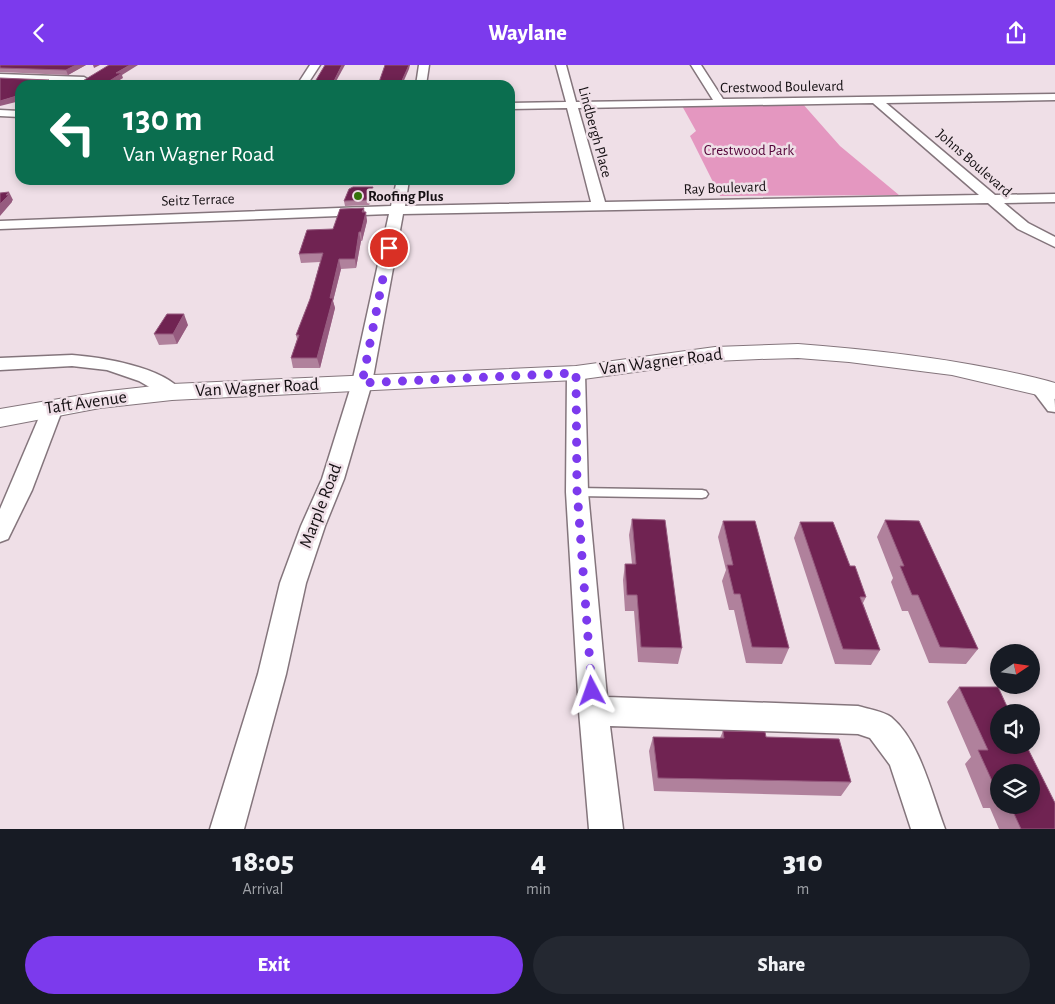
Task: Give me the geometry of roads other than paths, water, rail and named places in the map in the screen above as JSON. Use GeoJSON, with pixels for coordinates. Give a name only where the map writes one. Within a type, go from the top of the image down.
{"type":"FeatureCollection","features":[{"type":"Feature","properties":{"kind":"street"},"geometry":{"type":"LineString","coordinates":[[305,80],[315,65]]}},
{"type":"Feature","properties":{"kind":"street"},"geometry":{"type":"LineString","coordinates":[[422,80],[424,65]]}},
{"type":"Feature","properties":{"kind":"street","name":"Lindbergh Place"},"geometry":{"type":"LineString","coordinates":[[561,65],[600,206]]}},
{"type":"Feature","properties":{"kind":"street"},"geometry":{"type":"LineString","coordinates":[[696,65],[720,103]]}},
{"type":"Feature","properties":{"kind":"street"},"geometry":{"type":"LineString","coordinates":[[0,77],[83,80]]}},
{"type":"Feature","properties":{"kind":"street"},"geometry":{"type":"LineString","coordinates":[[1030,97],[1047,108]]}},
{"type":"Feature","properties":{"kind":"street","name":"Crestwood Boulevard"},"geometry":{"type":"LineString","coordinates":[[515,106],[1055,97]]}},
{"type":"Feature","properties":{"kind":"street","name":"Johns Boulevard"},"geometry":{"type":"LineString","coordinates":[[876,100],[1023,226],[1055,243]]}},
{"type":"Feature","properties":{"kind":"street"},"geometry":{"type":"LineString","coordinates":[[2,113],[15,107]]}},
{"type":"Feature","properties":{"kind":"street"},"geometry":{"type":"LineString","coordinates":[[2,113],[15,114]]}},
{"type":"Feature","properties":{"kind":"street","name":"Marple Road"},"geometry":{"type":"LineString","coordinates":[[227,829],[272,674],[293,583],[313,526],[334,479],[362,383],[402,185]]}},
{"type":"Feature","properties":{"kind":"street","name":"Ray Boulevard"},"geometry":{"type":"LineString","coordinates":[[397,210],[1055,198]]}},
{"type":"Feature","properties":{"kind":"street","name":"Seitz Terrace"},"geometry":{"type":"LineString","coordinates":[[0,225],[397,210]]}},
{"type":"Feature","properties":{"kind":"street","name":"Van Wagner Road"},"geometry":{"type":"LineString","coordinates":[[0,364],[58,361],[102,362],[142,375],[172,392],[576,373],[715,354],[798,351],[849,355],[952,368],[1047,388]]}},
{"type":"Feature","properties":{"kind":"street"},"geometry":{"type":"LineString","coordinates":[[576,373],[577,492],[594,711],[606,829]]}},
{"type":"Feature","properties":{"kind":"street"},"geometry":{"type":"LineString","coordinates":[[1047,388],[1055,406]]}},
{"type":"Feature","properties":{"kind":"street","name":"Taft Avenue"},"geometry":{"type":"LineString","coordinates":[[0,418],[52,408],[172,392]]}},
{"type":"Feature","properties":{"kind":"street"},"geometry":{"type":"LineString","coordinates":[[0,533],[21,490],[52,408]]}},
{"type":"Feature","properties":{"kind":"street"},"geometry":{"type":"LineString","coordinates":[[594,711],[858,720],[880,727],[903,757],[928,829]]}},
{"type":"Feature","properties":{"kind":"lane"},"geometry":{"type":"LineString","coordinates":[[577,492],[702,494]]}},
{"type":"Feature","properties":{"kind":"place","name":"Roofing Plus"},"geometry":{"type":"Point","coordinates":[358,196]}},
{"type":"Feature","properties":{"kind":"park label","name":"Crestwood Park"},"geometry":{"type":"Point","coordinates":[749,150]}}]}
